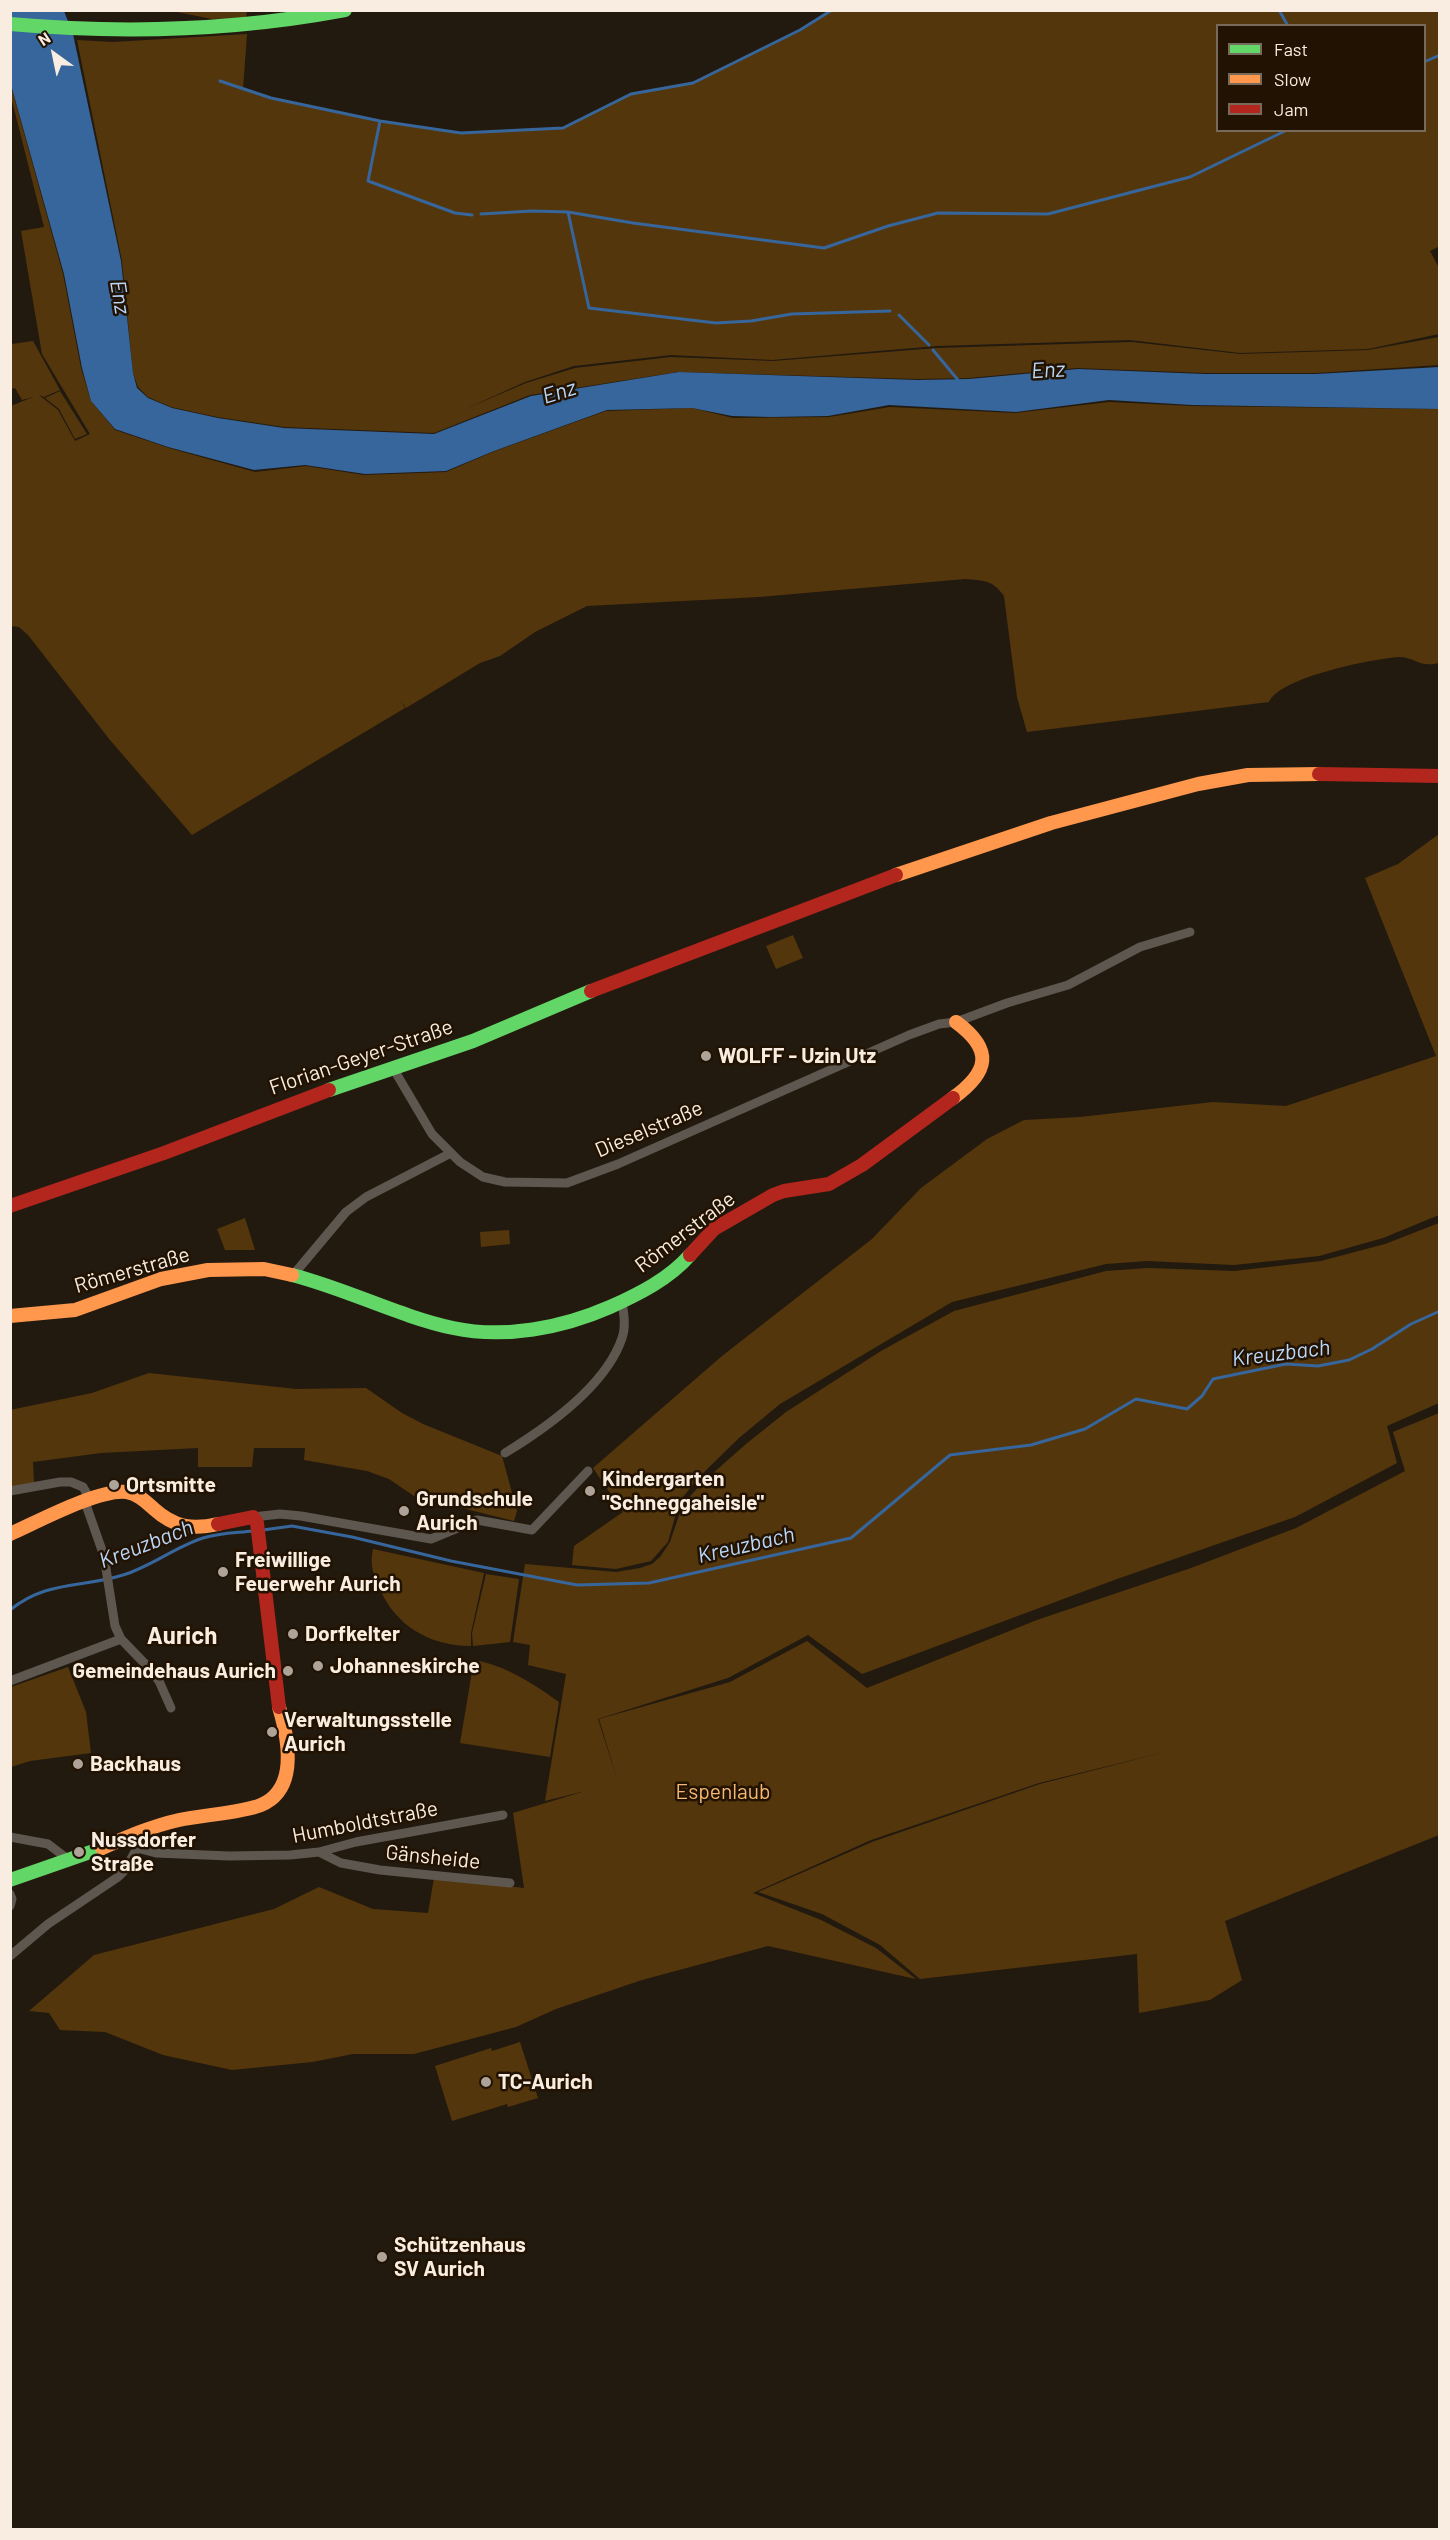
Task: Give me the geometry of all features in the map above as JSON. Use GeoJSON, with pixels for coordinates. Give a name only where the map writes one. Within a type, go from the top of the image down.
{"type":"FeatureCollection","features":[{"type":"Feature","properties":{"kind":"street"},"geometry":{"type":"LineString","coordinates":[[10,24],[113,32],[230,29],[345,10]]}},
{"type":"Feature","properties":{"kind":"street","name":"Florian-Geyer-Straße"},"geometry":{"type":"LineString","coordinates":[[10,1206],[164,1153],[317,1094],[473,1041],[622,977],[991,842],[1108,807],[1218,780],[1286,773],[1440,776]]}},
{"type":"Feature","properties":{"kind":"street","name":"Dieselstraße"},"geometry":{"type":"LineString","coordinates":[[393,1068],[432,1134],[449,1154],[483,1177],[506,1182],[567,1183],[618,1164],[909,1035],[1068,985],[1140,947],[1190,932]]}},
{"type":"Feature","properties":{"kind":"street","name":"Römerstraße"},"geometry":{"type":"LineString","coordinates":[[10,1316],[31,1316],[96,1304],[117,1294],[173,1277],[210,1269],[244,1268],[306,1277],[387,1309],[455,1328],[514,1331],[557,1324],[593,1314],[622,1302],[676,1269],[707,1235],[726,1222],[784,1191],[829,1184],[862,1165],[972,1084],[983,1065],[983,1055],[974,1036],[956,1022]]}},
{"type":"Feature","properties":{"kind":"street"},"geometry":{"type":"LineString","coordinates":[[294,1274],[353,1207],[390,1183],[421,1170],[449,1154]]}},
{"type":"Feature","properties":{"kind":"street"},"geometry":{"type":"LineString","coordinates":[[505,1453],[563,1413],[599,1377],[623,1338],[625,1319],[622,1302]]}},
{"type":"Feature","properties":{"kind":"street"},"geometry":{"type":"LineString","coordinates":[[10,1534],[88,1500],[115,1491],[133,1493],[173,1523],[183,1527],[256,1525],[280,1514],[431,1539],[477,1520],[532,1530],[588,1472]]}},
{"type":"Feature","properties":{"kind":"street"},"geometry":{"type":"LineString","coordinates":[[10,1491],[65,1482],[83,1487],[101,1543],[115,1626],[121,1639],[154,1674],[171,1708]]}},
{"type":"Feature","properties":{"kind":"street"},"geometry":{"type":"LineString","coordinates":[[10,1956],[65,1911],[118,1877],[125,1870],[133,1843],[147,1829],[260,1804],[273,1797],[281,1788],[287,1770],[286,1731],[276,1696],[256,1525]]}},
{"type":"Feature","properties":{"kind":"street"},"geometry":{"type":"LineString","coordinates":[[10,1681],[121,1639]]}},
{"type":"Feature","properties":{"kind":"street","name":"Humboldtstraße"},"geometry":{"type":"LineString","coordinates":[[133,1843],[156,1853],[229,1856],[319,1852],[356,1842],[503,1815]]}},
{"type":"Feature","properties":{"kind":"street"},"geometry":{"type":"LineString","coordinates":[[10,1837],[48,1844],[69,1860]]}},
{"type":"Feature","properties":{"kind":"street"},"geometry":{"type":"LineString","coordinates":[[10,1880],[69,1860],[133,1843]]}},
{"type":"Feature","properties":{"kind":"street","name":"Gänsheide"},"geometry":{"type":"LineString","coordinates":[[319,1852],[341,1863],[380,1870],[510,1883]]}},
{"type":"Feature","properties":{"kind":"street"},"geometry":{"type":"LineString","coordinates":[[10,1894],[12,1899],[10,1906]]}},
{"type":"Feature","properties":{"kind":"green space"},"geometry":{"type":"Polygon","coordinates":[[[172,11],[247,11],[246,18],[212,19],[172,11]]]}},
{"type":"Feature","properties":{"kind":"green space"},"geometry":{"type":"Polygon","coordinates":[[[832,11],[1439,11],[1440,246],[1430,251],[1439,268],[1439,334],[1368,349],[1240,353],[1130,340],[937,346],[772,360],[671,355],[574,366],[525,382],[463,410],[526,383],[575,368],[671,357],[773,361],[937,348],[1132,342],[1240,354],[1368,350],[1439,337],[1439,365],[1317,373],[1205,373],[1077,368],[969,378],[918,379],[678,372],[530,395],[434,433],[284,427],[217,417],[171,407],[148,397],[138,387],[133,373],[122,261],[77,40],[113,42],[247,34],[243,89],[271,99],[368,119],[461,133],[564,128],[631,94],[694,83],[801,31],[832,11]]]}},
{"type":"Feature","properties":{"kind":"green space"},"geometry":{"type":"Polygon","coordinates":[[[11,86],[63,274],[81,368],[91,401],[115,430],[255,472],[306,466],[364,475],[446,472],[495,451],[606,411],[692,408],[733,418],[829,417],[890,407],[1015,413],[1109,402],[1192,406],[1439,409],[1439,663],[1427,664],[1399,657],[1369,661],[1308,677],[1277,693],[1269,702],[1027,732],[1017,697],[1004,596],[996,586],[987,582],[965,579],[759,597],[587,606],[535,632],[500,656],[480,663],[406,708],[401,701],[405,708],[192,835],[110,740],[28,635],[19,627],[11,626],[11,406],[33,397],[22,400],[15,388],[11,389],[11,338],[12,344],[33,341],[60,390],[44,397],[39,395],[58,410],[75,441],[90,434],[42,354],[21,231],[44,227],[11,97],[11,86]]]}},
{"type":"Feature","properties":{"kind":"green space"},"geometry":{"type":"Polygon","coordinates":[[[60,391],[87,434],[75,439],[59,409],[45,398],[60,391]]]}},
{"type":"Feature","properties":{"kind":"green space"},"geometry":{"type":"Polygon","coordinates":[[[1439,834],[1439,1215],[1383,1238],[1319,1256],[1234,1265],[1147,1261],[1106,1264],[952,1302],[780,1404],[739,1438],[699,1477],[679,1502],[668,1542],[651,1561],[616,1569],[572,1565],[574,1546],[623,1512],[593,1468],[722,1356],[872,1239],[921,1188],[987,1139],[1024,1120],[1080,1117],[1213,1102],[1286,1106],[1436,1056],[1365,878],[1398,864],[1439,834]]]}},
{"type":"Feature","properties":{"kind":"green space"},"geometry":{"type":"Polygon","coordinates":[[[793,935],[803,958],[776,969],[766,946],[793,935]]]}},
{"type":"Feature","properties":{"kind":"green space"},"geometry":{"type":"Polygon","coordinates":[[[245,1218],[255,1250],[225,1250],[217,1229],[245,1218]]]}},
{"type":"Feature","properties":{"kind":"green space","name":"Espenlaub"},"geometry":{"type":"Polygon","coordinates":[[[1439,1223],[1439,1403],[1387,1426],[1397,1463],[1295,1517],[1117,1579],[862,1674],[808,1635],[728,1678],[598,1719],[618,1782],[599,1719],[730,1682],[807,1641],[867,1688],[1037,1620],[1191,1568],[1296,1528],[1405,1471],[1393,1432],[1439,1413],[1439,1835],[1225,1921],[1242,1980],[1210,2000],[1139,2013],[1137,1954],[920,1979],[880,1945],[822,1914],[758,1892],[872,1842],[1040,1784],[1169,1751],[1039,1783],[871,1840],[753,1893],[821,1920],[876,1948],[916,1979],[768,1946],[642,1980],[556,2009],[516,2027],[414,2054],[353,2054],[312,2062],[232,2070],[163,2055],[105,2032],[60,2030],[49,2013],[29,2011],[94,1955],[274,1909],[319,1887],[373,1909],[428,1913],[434,1878],[524,1888],[513,1813],[585,1791],[545,1801],[566,1674],[528,1665],[530,1645],[513,1642],[525,1564],[616,1572],[652,1564],[670,1542],[683,1504],[703,1482],[786,1412],[881,1351],[954,1311],[1106,1271],[1148,1268],[1234,1271],[1321,1261],[1385,1244],[1439,1223]]]}},
{"type":"Feature","properties":{"kind":"green space"},"geometry":{"type":"Polygon","coordinates":[[[509,1230],[510,1244],[481,1247],[480,1232],[509,1230]]]}},
{"type":"Feature","properties":{"kind":"green space"},"geometry":{"type":"Polygon","coordinates":[[[149,1373],[296,1389],[366,1388],[402,1413],[423,1424],[502,1456],[517,1511],[514,1521],[414,1496],[389,1479],[367,1471],[304,1460],[305,1448],[254,1448],[252,1467],[198,1467],[198,1448],[101,1453],[33,1462],[34,1483],[11,1488],[10,1410],[92,1393],[149,1373]]]}},
{"type":"Feature","properties":{"kind":"green space"},"geometry":{"type":"Polygon","coordinates":[[[373,1549],[484,1573],[471,1633],[471,1646],[441,1642],[427,1637],[403,1622],[393,1611],[378,1585],[372,1567],[373,1549]]]}},
{"type":"Feature","properties":{"kind":"green space"},"geometry":{"type":"Polygon","coordinates":[[[486,1574],[519,1579],[510,1642],[473,1646],[472,1633],[486,1574]]]}},
{"type":"Feature","properties":{"kind":"green space"},"geometry":{"type":"Polygon","coordinates":[[[474,1660],[508,1671],[559,1702],[550,1757],[460,1743],[474,1660]]]}},
{"type":"Feature","properties":{"kind":"green space"},"geometry":{"type":"Polygon","coordinates":[[[68,1667],[86,1712],[91,1753],[30,1761],[11,1767],[11,1687],[68,1667]]]}},
{"type":"Feature","properties":{"kind":"green space","name":"TC-Aurich"},"geometry":{"type":"Polygon","coordinates":[[[520,2042],[538,2098],[508,2107],[507,2104],[452,2121],[435,2066],[491,2048],[492,2051],[520,2042]]]}},
{"type":"Feature","properties":{"kind":"water","name":"Enz"},"geometry":{"type":"Polygon","coordinates":[[[10,11],[64,11],[73,34],[121,261],[133,373],[137,388],[148,398],[172,408],[284,428],[434,434],[531,396],[679,372],[918,380],[969,379],[1078,369],[1205,374],[1316,374],[1439,367],[1439,409],[1192,405],[1109,400],[1016,412],[889,405],[828,416],[732,416],[692,408],[607,410],[446,471],[365,474],[305,465],[254,470],[168,447],[115,429],[91,401],[82,368],[64,274],[11,85],[10,11]]]}},
{"type":"Feature","properties":{"kind":"waterway"},"geometry":{"type":"LineString","coordinates":[[220,81],[271,98],[380,121],[461,133],[563,128],[631,94],[693,83],[800,30],[832,10]]}},
{"type":"Feature","properties":{"kind":"waterway"},"geometry":{"type":"LineString","coordinates":[[1279,10],[1287,24]]}},
{"type":"Feature","properties":{"kind":"waterway"},"geometry":{"type":"LineString","coordinates":[[1426,61],[1440,55]]}},
{"type":"Feature","properties":{"kind":"waterway"},"geometry":{"type":"LineString","coordinates":[[380,121],[368,181],[455,213],[472,215]]}},
{"type":"Feature","properties":{"kind":"waterway"},"geometry":{"type":"LineString","coordinates":[[481,214],[532,211],[568,212],[633,223],[824,248],[888,226],[938,213],[1048,214],[1190,177],[1283,132]]}},
{"type":"Feature","properties":{"kind":"waterway"},"geometry":{"type":"LineString","coordinates":[[568,212],[589,308],[716,323],[751,321],[792,314],[890,311]]}},
{"type":"Feature","properties":{"kind":"waterway"},"geometry":{"type":"LineString","coordinates":[[899,315],[929,345]]}},
{"type":"Feature","properties":{"kind":"waterway"},"geometry":{"type":"LineString","coordinates":[[933,350],[958,380]]}},
{"type":"Feature","properties":{"kind":"waterway","name":"Kreuzbach"},"geometry":{"type":"LineString","coordinates":[[263,1530],[292,1526],[352,1537],[451,1561],[577,1585],[649,1583],[851,1538],[950,1455],[1031,1445],[1085,1429],[1136,1399],[1187,1409],[1202,1396],[1213,1379],[1286,1364],[1318,1366],[1349,1360],[1372,1349],[1411,1324],[1440,1311]]}},
{"type":"Feature","properties":{"kind":"waterway","name":"Kreuzbach"},"geometry":{"type":"LineString","coordinates":[[10,1610],[24,1600],[51,1589],[108,1579],[134,1571],[203,1538],[253,1531]]}},
{"type":"Feature","properties":{"kind":"traffic: fast"},"geometry":{"type":"LineString","coordinates":[[10,24],[94,29],[178,29],[261,22],[345,10]]}},
{"type":"Feature","properties":{"kind":"traffic: fast"},"geometry":{"type":"LineString","coordinates":[[329,1090],[473,1041],[591,991]]}},
{"type":"Feature","properties":{"kind":"traffic: fast"},"geometry":{"type":"LineString","coordinates":[[292,1275],[433,1323],[473,1331],[513,1332],[573,1321],[610,1307],[663,1279],[690,1255]]}},
{"type":"Feature","properties":{"kind":"traffic: fast"},"geometry":{"type":"LineString","coordinates":[[10,1880],[102,1848]]}},
{"type":"Feature","properties":{"kind":"traffic: slow"},"geometry":{"type":"LineString","coordinates":[[896,875],[1051,823],[1198,784],[1248,775],[1319,774]]}},
{"type":"Feature","properties":{"kind":"traffic: slow"},"geometry":{"type":"LineString","coordinates":[[953,1098],[974,1079],[980,1070],[982,1061],[977,1042],[956,1022]]}},
{"type":"Feature","properties":{"kind":"traffic: slow"},"geometry":{"type":"LineString","coordinates":[[10,1316],[75,1310],[161,1279],[208,1270],[264,1269],[292,1275]]}},
{"type":"Feature","properties":{"kind":"traffic: slow"},"geometry":{"type":"LineString","coordinates":[[10,1534],[85,1500],[115,1492],[135,1495],[161,1515],[184,1526],[200,1527],[218,1524]]}},
{"type":"Feature","properties":{"kind":"traffic: slow"},"geometry":{"type":"LineString","coordinates":[[102,1848],[159,1825],[253,1808],[273,1797],[281,1787],[288,1761],[279,1707]]}},
{"type":"Feature","properties":{"kind":"traffic: jam"},"geometry":{"type":"LineString","coordinates":[[1319,774],[1440,776]]}},
{"type":"Feature","properties":{"kind":"traffic: jam"},"geometry":{"type":"LineString","coordinates":[[591,991],[896,875]]}},
{"type":"Feature","properties":{"kind":"traffic: jam"},"geometry":{"type":"LineString","coordinates":[[10,1206],[164,1153],[329,1090]]}},
{"type":"Feature","properties":{"kind":"traffic: jam"},"geometry":{"type":"LineString","coordinates":[[690,1255],[714,1229],[773,1195],[784,1191],[829,1184],[862,1165],[953,1098]]}},
{"type":"Feature","properties":{"kind":"traffic: jam"},"geometry":{"type":"LineString","coordinates":[[218,1524],[253,1517],[257,1523],[279,1707]]}},
{"type":"Feature","properties":{"kind":"place","name":"WOLFF - Uzin Utz"},"geometry":{"type":"Point","coordinates":[706,1056]}},
{"type":"Feature","properties":{"kind":"place","name":"Ortsmitte"},"geometry":{"type":"Point","coordinates":[114,1485]}},
{"type":"Feature","properties":{"kind":"place","name":"Kindergarten \"Schneggaheisle\""},"geometry":{"type":"Point","coordinates":[590,1491]}},
{"type":"Feature","properties":{"kind":"place","name":"Grundschule Aurich"},"geometry":{"type":"Point","coordinates":[404,1511]}},
{"type":"Feature","properties":{"kind":"place","name":"Freiwillige Feuerwehr Aurich"},"geometry":{"type":"Point","coordinates":[223,1572]}},
{"type":"Feature","properties":{"kind":"place","name":"Dorfkelter"},"geometry":{"type":"Point","coordinates":[293,1634]}},
{"type":"Feature","properties":{"kind":"place","name":"Johanneskirche"},"geometry":{"type":"Point","coordinates":[318,1666]}},
{"type":"Feature","properties":{"kind":"place","name":"Gemeindehaus Aurich"},"geometry":{"type":"Point","coordinates":[288,1671]}},
{"type":"Feature","properties":{"kind":"place","name":"Verwaltungsstelle Aurich"},"geometry":{"type":"Point","coordinates":[272,1732]}},
{"type":"Feature","properties":{"kind":"place","name":"Backhaus"},"geometry":{"type":"Point","coordinates":[78,1764]}},
{"type":"Feature","properties":{"kind":"place","name":"Nussdorfer Straße"},"geometry":{"type":"Point","coordinates":[79,1852]}},
{"type":"Feature","properties":{"kind":"place","name":"TC-Aurich"},"geometry":{"type":"Point","coordinates":[486,2082]}},
{"type":"Feature","properties":{"kind":"place","name":"Schützenhaus SV Aurich"},"geometry":{"type":"Point","coordinates":[382,2257]}},
{"type":"Feature","properties":{"kind":"district","name":"Aurich"},"geometry":{"type":"Point","coordinates":[182,1636]}}]}
